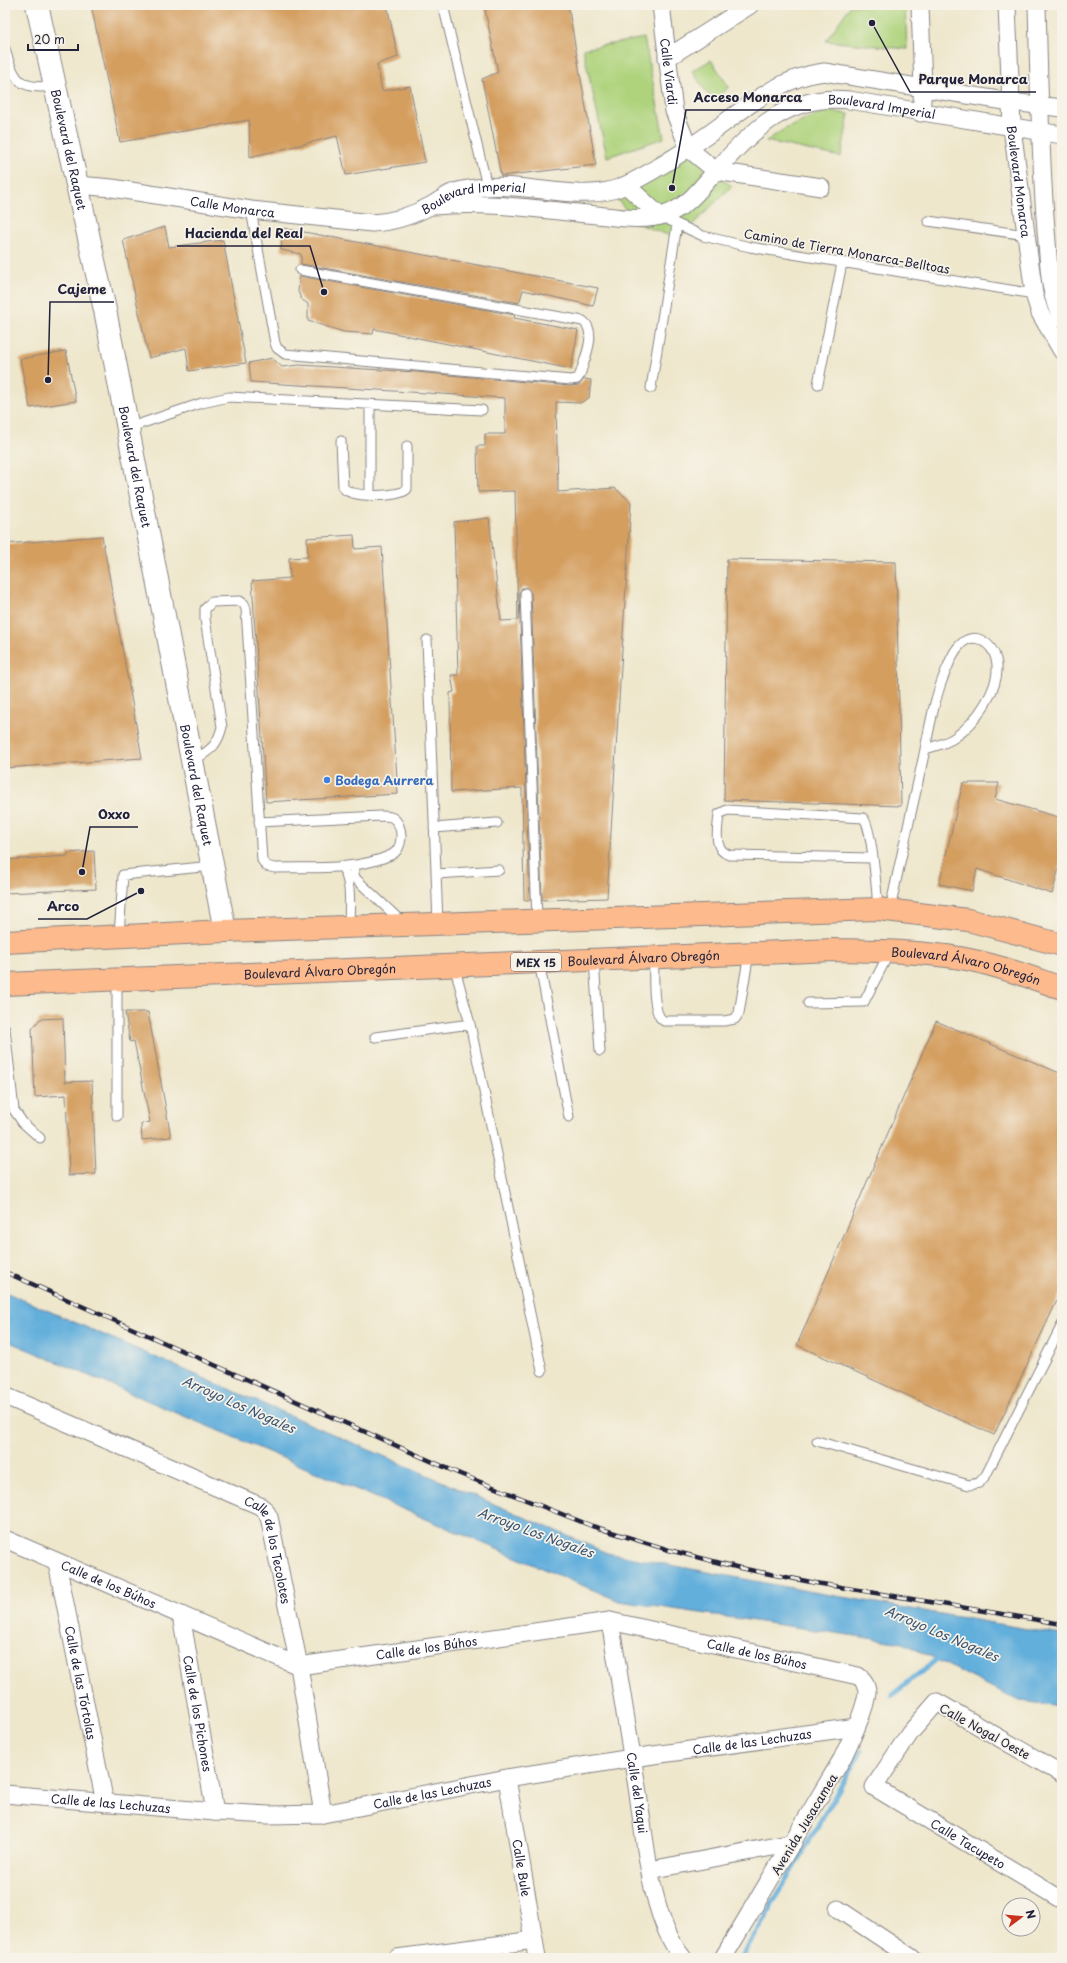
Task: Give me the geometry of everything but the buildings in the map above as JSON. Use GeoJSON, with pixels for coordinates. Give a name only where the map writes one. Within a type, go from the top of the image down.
{"type":"FeatureCollection","features":[{"type":"Feature","properties":{"kind":"highway"},"geometry":{"type":"LineString","coordinates":[[5,942],[349,926],[884,910],[968,920],[1061,941]]}},
{"type":"Feature","properties":{"kind":"highway","name":"Boulevard Álvaro Obregón"},"geometry":{"type":"LineString","coordinates":[[5,984],[832,950],[890,952],[960,958],[1010,970],[1062,988]]}},
{"type":"Feature","properties":{"kind":"street","name":"Boulevard del Raquet"},"geometry":{"type":"LineString","coordinates":[[37,5],[78,185],[128,428],[225,931]]}},
{"type":"Feature","properties":{"kind":"street","name":"Calle Viardi"},"geometry":{"type":"LineString","coordinates":[[661,5],[674,111],[689,148],[716,171]]}},
{"type":"Feature","properties":{"kind":"street"},"geometry":{"type":"LineString","coordinates":[[667,58],[750,5]]}},
{"type":"Feature","properties":{"kind":"street"},"geometry":{"type":"LineString","coordinates":[[920,5],[923,88],[921,113]]}},
{"type":"Feature","properties":{"kind":"street","name":"Boulevard Monarca"},"geometry":{"type":"LineString","coordinates":[[1007,5],[1012,128],[1034,294],[1040,313],[1062,351]]}},
{"type":"Feature","properties":{"kind":"street","name":"Boulevard Monarca"},"geometry":{"type":"LineString","coordinates":[[1037,5],[1041,161],[1052,290],[1062,319]]}},
{"type":"Feature","properties":{"kind":"street","name":"Boulevard Imperial"},"geometry":{"type":"LineString","coordinates":[[431,206],[452,193],[487,186],[525,187],[588,193],[608,191],[626,185],[689,148],[775,87],[809,74],[824,72],[1011,102],[1062,108]]}},
{"type":"Feature","properties":{"kind":"street","name":"Boulevard Imperial"},"geometry":{"type":"LineString","coordinates":[[431,206],[477,204],[622,217],[660,216],[676,210],[688,201],[707,183],[716,171],[759,127],[805,102],[817,99],[833,98],[1062,135]]}},
{"type":"Feature","properties":{"kind":"street"},"geometry":{"type":"LineString","coordinates":[[716,171],[821,187]]}},
{"type":"Feature","properties":{"kind":"street","name":"Calle Monarca"},"geometry":{"type":"LineString","coordinates":[[78,185],[112,188],[251,210],[372,224],[406,218],[431,206]]}},
{"type":"Feature","properties":{"kind":"street"},"geometry":{"type":"LineString","coordinates":[[626,185],[660,216]]}},
{"type":"Feature","properties":{"kind":"street","name":"Calle de los Tecolotes"},"geometry":{"type":"LineString","coordinates":[[5,1396],[260,1506],[265,1510],[272,1531],[299,1666],[323,1814]]}},
{"type":"Feature","properties":{"kind":"street","name":"Calle de los Búhos"},"geometry":{"type":"LineString","coordinates":[[5,1540],[57,1563],[114,1585],[299,1666],[610,1621],[858,1676],[865,1682]]}},
{"type":"Feature","properties":{"kind":"street","name":"Calle de las Tórtolas"},"geometry":{"type":"LineString","coordinates":[[57,1563],[104,1803]]}},
{"type":"Feature","properties":{"kind":"street","name":"Calle de los Pichones"},"geometry":{"type":"LineString","coordinates":[[181,1615],[215,1812]]}},
{"type":"Feature","properties":{"kind":"street","name":"Calle del Yaqui"},"geometry":{"type":"LineString","coordinates":[[610,1621],[650,1870],[660,1915],[669,1936],[683,1958]]}},
{"type":"Feature","properties":{"kind":"street","name":"Avenida Jusacamea"},"geometry":{"type":"LineString","coordinates":[[723,1958],[842,1759],[856,1727],[867,1692],[865,1682]]}},
{"type":"Feature","properties":{"kind":"street","name":"Calle Nogal Oeste"},"geometry":{"type":"LineString","coordinates":[[874,1787],[910,1733],[937,1702],[1062,1774]]}},
{"type":"Feature","properties":{"kind":"street","name":"Calle de las Lechuzas"},"geometry":{"type":"LineString","coordinates":[[5,1794],[215,1812],[269,1815],[323,1814],[507,1778],[632,1758],[856,1727]]}},
{"type":"Feature","properties":{"kind":"street","name":"Calle Bule"},"geometry":{"type":"LineString","coordinates":[[507,1778],[537,1958]]}},
{"type":"Feature","properties":{"kind":"street","name":"Calle Tacupeto"},"geometry":{"type":"LineString","coordinates":[[874,1787],[1062,1900]]}},
{"type":"Feature","properties":{"kind":"street"},"geometry":{"type":"LineString","coordinates":[[650,1870],[793,1843]]}},
{"type":"Feature","properties":{"kind":"street"},"geometry":{"type":"LineString","coordinates":[[838,1909],[912,1958]]}},
{"type":"Feature","properties":{"kind":"street"},"geometry":{"type":"LineString","coordinates":[[397,1958],[534,1940]]}},
{"type":"Feature","properties":{"kind":"lane"},"geometry":{"type":"LineString","coordinates":[[443,5],[487,186]]}},
{"type":"Feature","properties":{"kind":"lane"},"geometry":{"type":"LineString","coordinates":[[5,49],[9,64],[16,78],[27,86],[40,88],[55,86]]}},
{"type":"Feature","properties":{"kind":"lane"},"geometry":{"type":"LineString","coordinates":[[251,210],[274,343],[277,348],[285,354],[571,380],[577,379],[580,375],[590,337],[589,327],[583,321],[300,270]]}},
{"type":"Feature","properties":{"kind":"lane","name":"Camino de Tierra Monarca-Belltoas"},"geometry":{"type":"LineString","coordinates":[[660,216],[677,225],[718,240],[842,263],[1034,294]]}},
{"type":"Feature","properties":{"kind":"lane"},"geometry":{"type":"LineString","coordinates":[[928,222],[1026,235]]}},
{"type":"Feature","properties":{"kind":"lane"},"geometry":{"type":"LineString","coordinates":[[651,388],[677,225]]}},
{"type":"Feature","properties":{"kind":"lane"},"geometry":{"type":"LineString","coordinates":[[818,384],[842,263]]}},
{"type":"Feature","properties":{"kind":"lane"},"geometry":{"type":"LineString","coordinates":[[128,428],[202,403],[229,397],[482,410]]}},
{"type":"Feature","properties":{"kind":"lane"},"geometry":{"type":"LineString","coordinates":[[370,404],[370,496]]}},
{"type":"Feature","properties":{"kind":"lane"},"geometry":{"type":"LineString","coordinates":[[341,441],[343,487],[347,492],[370,496],[404,492],[407,489],[407,446]]}},
{"type":"Feature","properties":{"kind":"lane"},"geometry":{"type":"LineString","coordinates":[[525,593],[537,920]]}},
{"type":"Feature","properties":{"kind":"lane"},"geometry":{"type":"LineString","coordinates":[[192,761],[208,751],[218,741],[222,727],[205,619],[205,609],[212,602],[240,601],[244,604],[246,609],[259,822],[262,860],[266,866],[275,868],[354,866],[393,854],[399,846],[401,838],[399,825],[392,818],[381,816],[259,822]]}},
{"type":"Feature","properties":{"kind":"lane"},"geometry":{"type":"LineString","coordinates":[[884,910],[926,749],[936,695],[952,655],[961,644],[968,639],[979,638],[989,644],[996,659],[996,676],[991,693],[980,712],[969,726],[946,742],[926,749]]}},
{"type":"Feature","properties":{"kind":"lane"},"geometry":{"type":"LineString","coordinates":[[427,640],[438,923]]}},
{"type":"Feature","properties":{"kind":"lane"},"geometry":{"type":"LineString","coordinates":[[872,858],[729,855],[723,852],[718,843],[719,814],[727,810],[863,818],[869,826],[872,858],[884,910]]}},
{"type":"Feature","properties":{"kind":"lane"},"geometry":{"type":"LineString","coordinates":[[434,828],[497,823]]}},
{"type":"Feature","properties":{"kind":"lane"},"geometry":{"type":"LineString","coordinates":[[119,936],[123,875],[212,866]]}},
{"type":"Feature","properties":{"kind":"lane"},"geometry":{"type":"LineString","coordinates":[[341,866],[345,871],[348,885],[349,926]]}},
{"type":"Feature","properties":{"kind":"lane"},"geometry":{"type":"LineString","coordinates":[[354,866],[354,875],[356,879],[404,925]]}},
{"type":"Feature","properties":{"kind":"lane"},"geometry":{"type":"LineString","coordinates":[[436,874],[499,870]]}},
{"type":"Feature","properties":{"kind":"lane"},"geometry":{"type":"LineString","coordinates":[[808,1002],[864,1002],[890,952]]}},
{"type":"Feature","properties":{"kind":"lane"},"geometry":{"type":"LineString","coordinates":[[654,957],[656,1007],[661,1020],[664,1022],[724,1021],[735,1019],[739,1013],[749,953]]}},
{"type":"Feature","properties":{"kind":"lane"},"geometry":{"type":"LineString","coordinates":[[594,960],[600,1051]]}},
{"type":"Feature","properties":{"kind":"lane"},"geometry":{"type":"LineString","coordinates":[[539,962],[569,1117]]}},
{"type":"Feature","properties":{"kind":"lane"},"geometry":{"type":"LineString","coordinates":[[454,965],[470,1024],[542,1370]]}},
{"type":"Feature","properties":{"kind":"lane"},"geometry":{"type":"LineString","coordinates":[[117,1116],[118,979]]}},
{"type":"Feature","properties":{"kind":"lane"},"geometry":{"type":"LineString","coordinates":[[375,1037],[470,1024]]}},
{"type":"Feature","properties":{"kind":"lane"},"geometry":{"type":"LineString","coordinates":[[5,1029],[14,1110],[23,1123],[40,1138]]}},
{"type":"Feature","properties":{"kind":"lane"},"geometry":{"type":"LineString","coordinates":[[817,1440],[969,1485],[979,1483],[986,1475],[1062,1325]]}},
{"type":"Feature","properties":{"kind":"green space"},"geometry":{"type":"Polygon","coordinates":[[[851,5],[905,5],[907,49],[826,41],[851,5]]]}},
{"type":"Feature","properties":{"kind":"green space"},"geometry":{"type":"Polygon","coordinates":[[[644,38],[664,138],[607,157],[583,49],[644,38]]]}},
{"type":"Feature","properties":{"kind":"green space"},"geometry":{"type":"Polygon","coordinates":[[[711,60],[729,87],[713,102],[692,71],[711,60]]]}},
{"type":"Feature","properties":{"kind":"green space"},"geometry":{"type":"Polygon","coordinates":[[[825,111],[849,114],[841,157],[766,141],[783,130],[825,111]]]}},
{"type":"Feature","properties":{"kind":"green space"},"geometry":{"type":"Polygon","coordinates":[[[686,137],[715,175],[732,186],[678,239],[636,223],[610,190],[686,137]]]}},
{"type":"Feature","properties":{"kind":"water","name":"Arroyo Los Nogales"},"geometry":{"type":"Polygon","coordinates":[[[5,1292],[607,1553],[813,1592],[1062,1635],[1062,1706],[1019,1701],[903,1643],[619,1601],[5,1340],[5,1292]]]}},
{"type":"Feature","properties":{"kind":"waterway"},"geometry":{"type":"LineString","coordinates":[[892,1695],[941,1656]]}},
{"type":"Feature","properties":{"kind":"waterway"},"geometry":{"type":"LineString","coordinates":[[741,1958],[861,1751]]}},
{"type":"Feature","properties":{"kind":"railway"},"geometry":{"type":"LineString","coordinates":[[5,1272],[460,1474],[592,1526],[669,1550],[740,1568],[816,1583],[1062,1624]]}},
{"type":"Feature","properties":{"kind":"place","name":"Parque Monarca"},"geometry":{"type":"Point","coordinates":[872,23]}},
{"type":"Feature","properties":{"kind":"place","name":"Acceso Monarca"},"geometry":{"type":"Point","coordinates":[672,188]}},
{"type":"Feature","properties":{"kind":"place","name":"Hacienda del Real"},"geometry":{"type":"Point","coordinates":[324,292]}},
{"type":"Feature","properties":{"kind":"place","name":"Cajeme"},"geometry":{"type":"Point","coordinates":[48,380]}},
{"type":"Feature","properties":{"kind":"place","name":"Bodega Aurrera"},"geometry":{"type":"Point","coordinates":[327,780]}},
{"type":"Feature","properties":{"kind":"place","name":"Oxxo"},"geometry":{"type":"Point","coordinates":[82,872]}},
{"type":"Feature","properties":{"kind":"place","name":"Arco"},"geometry":{"type":"Point","coordinates":[141,891]}}]}
